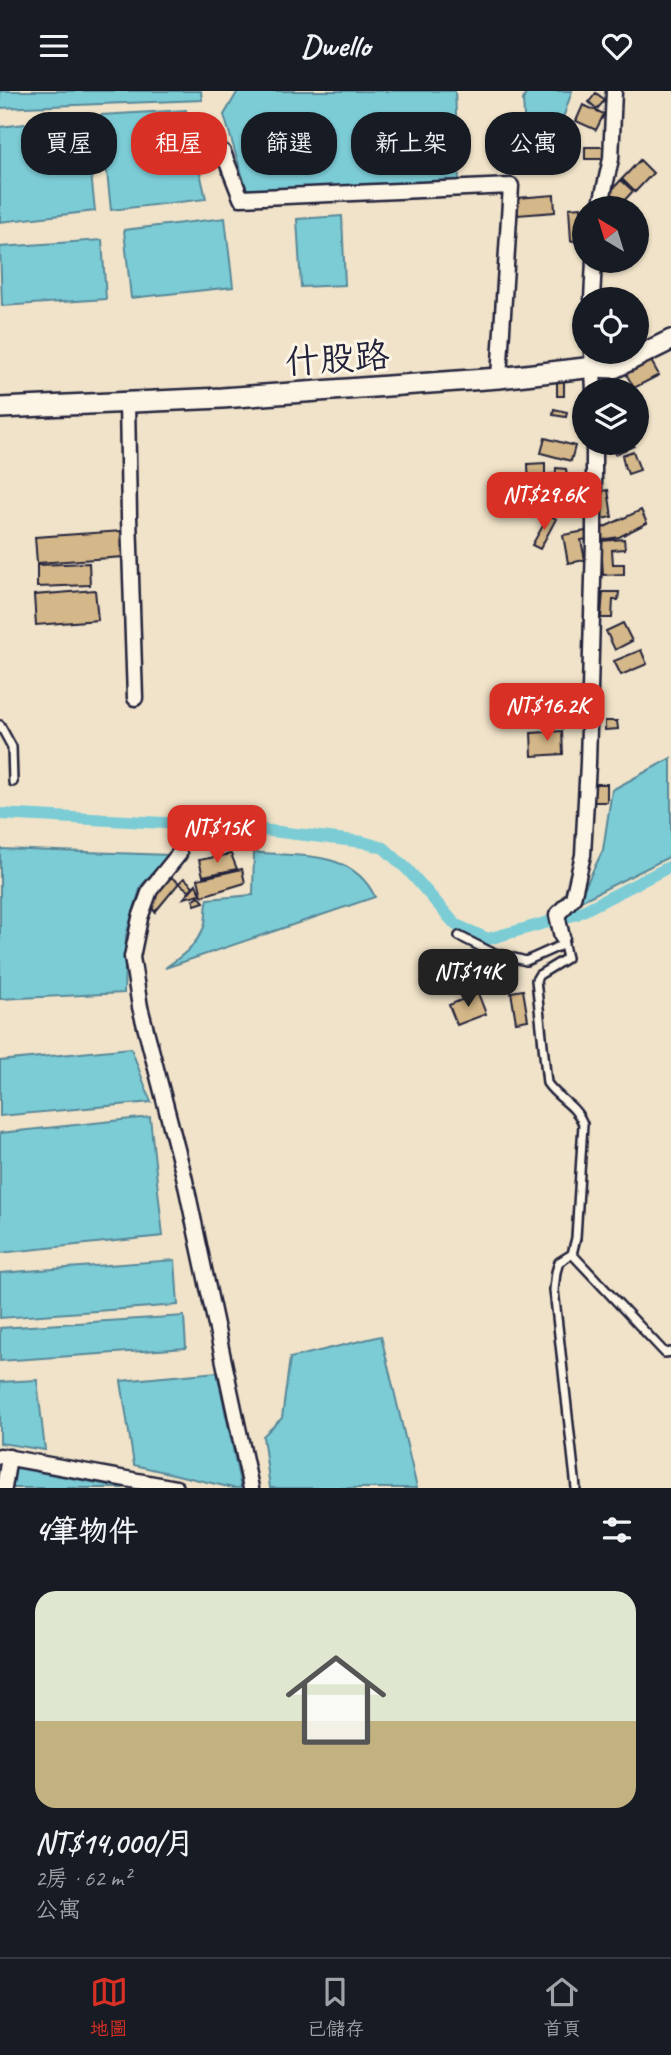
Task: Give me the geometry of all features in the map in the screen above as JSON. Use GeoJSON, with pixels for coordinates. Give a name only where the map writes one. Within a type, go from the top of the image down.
{"type":"FeatureCollection","features":[{"type":"Feature","properties":{"kind":"street"},"geometry":{"type":"LineString","coordinates":[[603,196],[611,159],[614,91]]}},
{"type":"Feature","properties":{"kind":"street"},"geometry":{"type":"LineString","coordinates":[[227,162],[241,198],[511,186],[499,378]]}},
{"type":"Feature","properties":{"kind":"street","name":"什股路"},"geometry":{"type":"LineString","coordinates":[[649,351],[671,340]]}},
{"type":"Feature","properties":{"kind":"street","name":"什股路"},"geometry":{"type":"LineString","coordinates":[[0,408],[236,397],[499,378],[572,363]]}},
{"type":"Feature","properties":{"kind":"street","name":"什股路"},"geometry":{"type":"LineString","coordinates":[[605,364],[614,368],[622,364]]}},
{"type":"Feature","properties":{"kind":"street"},"geometry":{"type":"LineString","coordinates":[[127,402],[135,698]]}},
{"type":"Feature","properties":{"kind":"street"},"geometry":{"type":"LineString","coordinates":[[563,941],[557,915],[573,898],[583,855],[589,763],[594,455]]}},
{"type":"Feature","properties":{"kind":"street"},"geometry":{"type":"LineString","coordinates":[[179,854],[150,890],[140,918],[132,957],[140,1007],[184,1176],[251,1488]]}},
{"type":"Feature","properties":{"kind":"street"},"geometry":{"type":"LineString","coordinates":[[4,1488],[4,1457],[176,1488]]}},
{"type":"Feature","properties":{"kind":"lane"},"geometry":{"type":"LineString","coordinates":[[0,725],[12,747],[13,782]]}},
{"type":"Feature","properties":{"kind":"lane"},"geometry":{"type":"LineString","coordinates":[[459,936],[491,952],[526,961],[563,941],[567,958],[539,975],[536,980],[547,1083],[573,1107],[583,1124],[576,1238],[572,1254],[559,1262],[555,1272],[554,1290],[576,1488]]}},
{"type":"Feature","properties":{"kind":"lane"},"geometry":{"type":"LineString","coordinates":[[572,1254],[665,1353],[671,1352]]}},
{"type":"Feature","properties":{"kind":"water"},"geometry":{"type":"Polygon","coordinates":[[[0,91],[201,91],[202,100],[0,108],[0,91]]]}},
{"type":"Feature","properties":{"kind":"water"},"geometry":{"type":"Polygon","coordinates":[[[238,91],[455,91],[456,112],[351,112],[351,175],[459,175],[459,182],[247,191],[242,175],[337,175],[337,112],[241,112],[241,171],[226,112],[238,91]]]}},
{"type":"Feature","properties":{"kind":"water"},"geometry":{"type":"Polygon","coordinates":[[[527,91],[572,91],[565,112],[524,112],[523,100],[527,91]]]}},
{"type":"Feature","properties":{"kind":"water"},"geometry":{"type":"Polygon","coordinates":[[[186,110],[186,112],[152,112],[186,110]]]}},
{"type":"Feature","properties":{"kind":"water"},"geometry":{"type":"Polygon","coordinates":[[[131,113],[131,175],[201,175],[206,199],[111,210],[107,175],[117,175],[117,114],[131,113]]]}},
{"type":"Feature","properties":{"kind":"water"},"geometry":{"type":"Polygon","coordinates":[[[21,125],[21,175],[91,175],[95,211],[0,222],[0,127],[21,125]]]}},
{"type":"Feature","properties":{"kind":"water"},"geometry":{"type":"Polygon","coordinates":[[[342,216],[345,285],[301,287],[297,219],[342,216]]]}},
{"type":"Feature","properties":{"kind":"water"},"geometry":{"type":"Polygon","coordinates":[[[225,218],[233,287],[131,298],[124,230],[225,218]]]}},
{"type":"Feature","properties":{"kind":"water"},"geometry":{"type":"Polygon","coordinates":[[[102,240],[106,299],[2,306],[0,247],[102,240]]]}},
{"type":"Feature","properties":{"kind":"water"},"geometry":{"type":"Polygon","coordinates":[[[671,758],[671,856],[577,903],[603,850],[612,790],[671,758]]]}},
{"type":"Feature","properties":{"kind":"water"},"geometry":{"type":"Polygon","coordinates":[[[0,849],[169,855],[141,886],[126,935],[124,993],[0,999],[0,849]]]}},
{"type":"Feature","properties":{"kind":"water"},"geometry":{"type":"Polygon","coordinates":[[[254,852],[322,858],[338,863],[353,870],[365,881],[375,897],[165,968],[188,951],[201,934],[208,899],[253,895],[254,852]]]}},
{"type":"Feature","properties":{"kind":"water"},"geometry":{"type":"Polygon","coordinates":[[[131,1048],[151,1102],[0,1116],[0,1061],[131,1048]]]}},
{"type":"Feature","properties":{"kind":"water"},"geometry":{"type":"Polygon","coordinates":[[[150,1117],[163,1236],[0,1253],[0,1133],[150,1117]]]}},
{"type":"Feature","properties":{"kind":"water"},"geometry":{"type":"Polygon","coordinates":[[[175,1260],[178,1305],[0,1318],[0,1273],[175,1260]]]}},
{"type":"Feature","properties":{"kind":"water"},"geometry":{"type":"Polygon","coordinates":[[[184,1316],[186,1348],[0,1361],[0,1328],[184,1316]]]}},
{"type":"Feature","properties":{"kind":"water"},"geometry":{"type":"Polygon","coordinates":[[[381,1336],[417,1488],[270,1488],[263,1436],[282,1418],[290,1358],[381,1336]]]}},
{"type":"Feature","properties":{"kind":"water"},"geometry":{"type":"Polygon","coordinates":[[[217,1372],[241,1488],[134,1465],[121,1381],[217,1372]]]}},
{"type":"Feature","properties":{"kind":"water"},"geometry":{"type":"Polygon","coordinates":[[[37,1380],[45,1450],[0,1443],[0,1382],[37,1380]]]}},
{"type":"Feature","properties":{"kind":"water"},"geometry":{"type":"Polygon","coordinates":[[[0,1465],[124,1488],[0,1488],[0,1465]]]}},
{"type":"Feature","properties":{"kind":"building"},"geometry":{"type":"Polygon","coordinates":[[[596,93],[605,100],[597,109],[589,102],[596,93]]]}},
{"type":"Feature","properties":{"kind":"building"},"geometry":{"type":"Polygon","coordinates":[[[583,105],[604,114],[596,130],[581,123],[580,112],[583,105]]]}},
{"type":"Feature","properties":{"kind":"building"},"geometry":{"type":"Polygon","coordinates":[[[585,147],[606,147],[606,159],[585,159],[585,147]]]}},
{"type":"Feature","properties":{"kind":"building"},"geometry":{"type":"Polygon","coordinates":[[[640,160],[653,173],[635,192],[622,179],[640,160]]]}},
{"type":"Feature","properties":{"kind":"building"},"geometry":{"type":"Polygon","coordinates":[[[621,180],[633,191],[628,196],[614,196],[610,192],[621,180]]]}},
{"type":"Feature","properties":{"kind":"building"},"geometry":{"type":"Polygon","coordinates":[[[554,195],[555,212],[518,215],[517,198],[554,195]]]}},
{"type":"Feature","properties":{"kind":"building"},"geometry":{"type":"Polygon","coordinates":[[[569,208],[572,208],[571,241],[569,208]]]}},
{"type":"Feature","properties":{"kind":"building"},"geometry":{"type":"Polygon","coordinates":[[[649,360],[659,375],[649,380],[649,378],[628,378],[625,372],[640,364],[649,364],[649,360]]]}},
{"type":"Feature","properties":{"kind":"building"},"geometry":{"type":"Polygon","coordinates":[[[557,378],[564,378],[564,396],[557,396],[557,378]]]}},
{"type":"Feature","properties":{"kind":"building"},"geometry":{"type":"Polygon","coordinates":[[[554,409],[567,412],[566,417],[553,415],[554,409]]]}},
{"type":"Feature","properties":{"kind":"building"},"geometry":{"type":"Polygon","coordinates":[[[545,438],[572,445],[571,461],[541,453],[545,438]]]}},
{"type":"Feature","properties":{"kind":"building"},"geometry":{"type":"Polygon","coordinates":[[[622,455],[634,455],[640,470],[628,474],[622,455]]]}},
{"type":"Feature","properties":{"kind":"building"},"geometry":{"type":"Polygon","coordinates":[[[545,463],[545,475],[553,474],[554,489],[529,490],[528,464],[545,463]]]}},
{"type":"Feature","properties":{"kind":"building"},"geometry":{"type":"Polygon","coordinates":[[[556,468],[566,469],[568,484],[555,484],[556,468]]]}},
{"type":"Feature","properties":{"kind":"building"},"geometry":{"type":"Polygon","coordinates":[[[588,490],[589,511],[562,512],[561,491],[588,490]]]}},
{"type":"Feature","properties":{"kind":"building"},"geometry":{"type":"Polygon","coordinates":[[[608,490],[612,517],[601,519],[597,492],[608,490]]]}},
{"type":"Feature","properties":{"kind":"building"},"geometry":{"type":"Polygon","coordinates":[[[557,496],[560,513],[534,517],[531,500],[557,496]]]}},
{"type":"Feature","properties":{"kind":"building"},"geometry":{"type":"Polygon","coordinates":[[[641,510],[647,523],[619,537],[600,540],[600,529],[641,510]]]}},
{"type":"Feature","properties":{"kind":"building"},"geometry":{"type":"Polygon","coordinates":[[[549,515],[556,519],[540,549],[532,545],[549,515]]]}},
{"type":"Feature","properties":{"kind":"building"},"geometry":{"type":"Polygon","coordinates":[[[122,531],[124,557],[37,563],[35,537],[122,531]]]}},
{"type":"Feature","properties":{"kind":"building"},"geometry":{"type":"Polygon","coordinates":[[[586,531],[588,539],[581,540],[585,560],[568,563],[563,535],[586,531]]]}},
{"type":"Feature","properties":{"kind":"building"},"geometry":{"type":"Polygon","coordinates":[[[624,539],[625,549],[612,550],[613,564],[624,564],[624,574],[603,575],[601,541],[624,539]]]}},
{"type":"Feature","properties":{"kind":"building"},"geometry":{"type":"Polygon","coordinates":[[[89,563],[90,585],[37,587],[37,565],[89,563]]]}},
{"type":"Feature","properties":{"kind":"building"},"geometry":{"type":"Polygon","coordinates":[[[95,590],[98,620],[36,625],[34,595],[95,590]]]}},
{"type":"Feature","properties":{"kind":"building"},"geometry":{"type":"Polygon","coordinates":[[[603,592],[619,592],[618,600],[613,600],[612,618],[601,618],[603,592]]]}},
{"type":"Feature","properties":{"kind":"building"},"geometry":{"type":"Polygon","coordinates":[[[623,623],[632,641],[615,650],[606,631],[623,623]]]}},
{"type":"Feature","properties":{"kind":"building"},"geometry":{"type":"Polygon","coordinates":[[[641,650],[647,664],[621,675],[614,661],[641,650]]]}},
{"type":"Feature","properties":{"kind":"building"},"geometry":{"type":"Polygon","coordinates":[[[531,694],[562,694],[561,724],[531,724],[531,694]]]}},
{"type":"Feature","properties":{"kind":"building"},"geometry":{"type":"Polygon","coordinates":[[[605,721],[617,721],[618,729],[605,730],[605,721]]]}},
{"type":"Feature","properties":{"kind":"building"},"geometry":{"type":"Polygon","coordinates":[[[562,731],[563,754],[532,756],[531,733],[562,731]]]}},
{"type":"Feature","properties":{"kind":"building"},"geometry":{"type":"Polygon","coordinates":[[[590,784],[607,784],[607,802],[591,802],[590,784]]]}},
{"type":"Feature","properties":{"kind":"building"},"geometry":{"type":"Polygon","coordinates":[[[231,854],[237,869],[203,876],[199,860],[231,854]]]}},
{"type":"Feature","properties":{"kind":"building"},"geometry":{"type":"Polygon","coordinates":[[[242,869],[245,883],[202,896],[198,879],[242,869]]]}},
{"type":"Feature","properties":{"kind":"building"},"geometry":{"type":"Polygon","coordinates":[[[168,875],[179,883],[155,912],[148,902],[168,875]]]}},
{"type":"Feature","properties":{"kind":"building"},"geometry":{"type":"Polygon","coordinates":[[[184,878],[193,886],[189,891],[179,883],[184,878]]]}},
{"type":"Feature","properties":{"kind":"building"},"geometry":{"type":"Polygon","coordinates":[[[196,884],[200,894],[184,898],[196,884]]]}},
{"type":"Feature","properties":{"kind":"building"},"geometry":{"type":"Polygon","coordinates":[[[199,896],[204,902],[195,905],[193,900],[199,896]]]}},
{"type":"Feature","properties":{"kind":"building"},"geometry":{"type":"Polygon","coordinates":[[[523,990],[528,1020],[516,1022],[511,992],[523,990]]]}},
{"type":"Feature","properties":{"kind":"building"},"geometry":{"type":"Polygon","coordinates":[[[478,993],[486,1014],[457,1025],[449,1005],[478,993]]]}},
{"type":"Feature","properties":{"kind":"waterway"},"geometry":{"type":"LineString","coordinates":[[0,814],[238,827],[363,842],[384,848],[408,870],[456,925],[488,939],[577,914],[671,866]]}}]}
